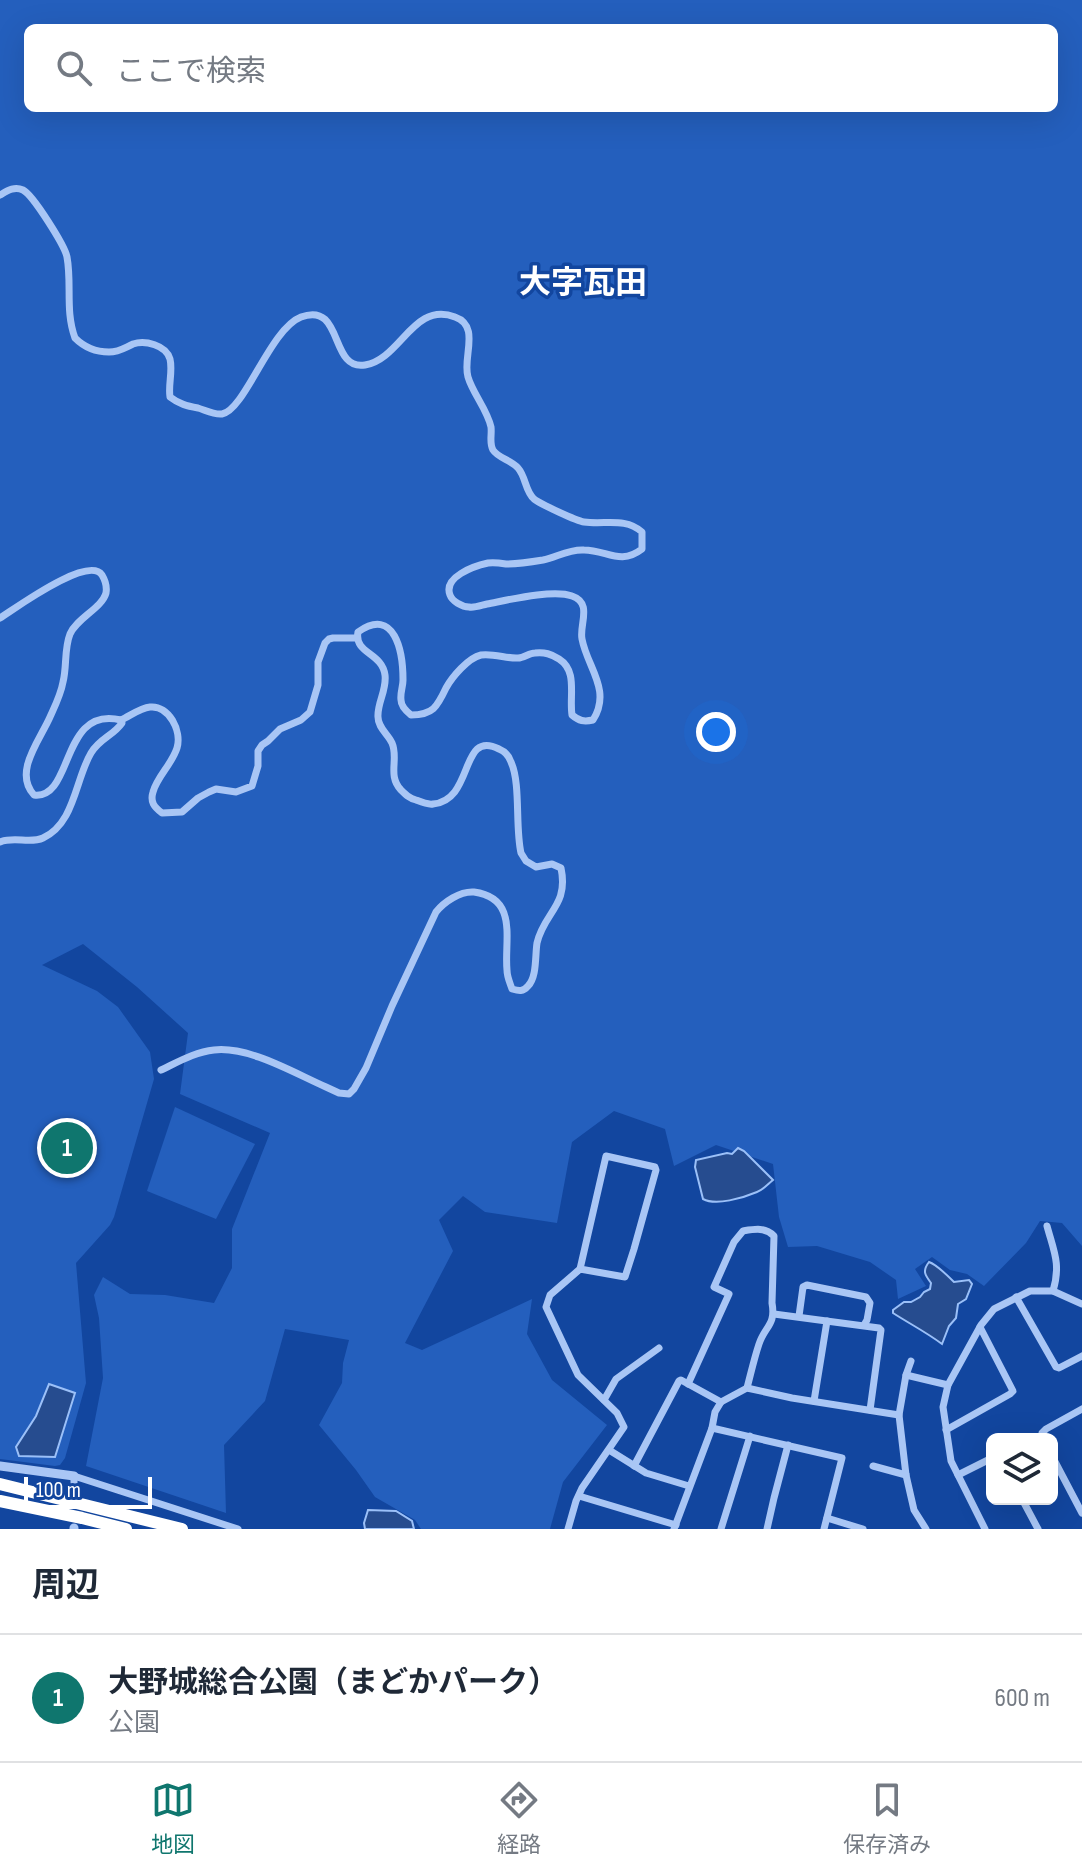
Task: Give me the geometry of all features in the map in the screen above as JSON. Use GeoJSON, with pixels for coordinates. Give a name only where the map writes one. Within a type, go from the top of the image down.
{"type":"FeatureCollection","features":[{"type":"Feature","properties":{"kind":"highway"},"geometry":{"type":"LineString","coordinates":[[0,1484],[182,1529]]}},
{"type":"Feature","properties":{"kind":"highway"},"geometry":{"type":"LineString","coordinates":[[0,1501],[126,1529]]}},
{"type":"Feature","properties":{"kind":"street"},"geometry":{"type":"LineString","coordinates":[[0,195],[10,189],[22,190],[34,199],[67,255],[68,311],[75,338],[90,349],[108,352],[143,342],[156,345],[167,352],[171,362],[168,389],[170,397],[180,404],[222,414],[234,408],[279,337],[288,325],[300,317],[320,317],[329,323],[344,357],[358,366],[381,359],[419,321],[432,315],[458,317],[466,323],[470,337],[468,377],[491,427],[491,445],[495,453],[522,473],[533,499],[576,520],[619,522],[634,525],[642,532],[642,549],[634,555],[623,558],[582,549],[544,560],[492,563],[456,576],[449,585],[451,599],[469,607],[547,595],[570,595],[579,600],[584,608],[581,635],[585,653],[595,671],[599,693],[599,709],[593,720],[576,719],[572,715],[571,674],[564,662],[551,654],[532,653],[519,658],[481,655],[468,662],[448,685],[432,711],[411,715],[401,701],[400,651],[392,631],[376,623],[358,632],[360,647],[373,655],[385,671],[386,683],[377,713],[378,723],[394,750],[393,776],[397,786],[409,798],[432,805],[453,795],[461,785],[473,752],[481,746],[501,749],[512,763],[521,853],[526,861],[536,867],[552,864],[561,868],[564,883],[557,907],[538,940],[531,982],[526,989],[512,989],[507,974],[508,921],[500,906],[472,892],[455,897],[436,912],[366,1068],[349,1094],[339,1093],[245,1052],[213,1050],[161,1070]]}},
{"type":"Feature","properties":{"kind":"street"},"geometry":{"type":"LineString","coordinates":[[0,618],[48,587],[82,571],[100,572],[107,589],[105,597],[70,634],[63,683],[27,767],[28,788],[34,795],[41,796],[49,791],[78,733],[89,724],[112,717],[121,720],[148,707],[159,708],[177,727],[179,739],[168,768],[153,792],[152,802],[162,813],[182,812],[198,798],[216,789],[236,792],[252,786],[258,766],[258,751],[262,745],[280,729],[301,720],[310,712],[318,685],[318,662],[325,643],[333,638],[357,638]]}},
{"type":"Feature","properties":{"kind":"street"},"geometry":{"type":"LineString","coordinates":[[0,842],[8,838],[39,840],[56,831],[70,809],[89,756],[99,741],[116,732],[121,720]]}},
{"type":"Feature","properties":{"kind":"street"},"geometry":{"type":"LineString","coordinates":[[568,1529],[579,1496],[624,1427],[617,1413],[578,1375],[546,1307],[550,1295],[580,1269],[606,1156],[655,1167],[625,1277],[580,1269]]}},
{"type":"Feature","properties":{"kind":"street"},"geometry":{"type":"LineString","coordinates":[[1047,1226],[1058,1264],[1053,1291]]}},
{"type":"Feature","properties":{"kind":"street"},"geometry":{"type":"LineString","coordinates":[[688,1384],[729,1294],[714,1287],[734,1242],[743,1231],[760,1229],[774,1236],[774,1314],[760,1339],[747,1388]]}},
{"type":"Feature","properties":{"kind":"street"},"geometry":{"type":"LineString","coordinates":[[799,1316],[803,1287],[807,1285],[866,1297],[870,1303],[864,1325]]}},
{"type":"Feature","properties":{"kind":"street"},"geometry":{"type":"LineString","coordinates":[[985,1529],[951,1461],[943,1407],[948,1385],[986,1316],[994,1309],[1030,1291],[1053,1291],[1082,1304]]}},
{"type":"Feature","properties":{"kind":"street"},"geometry":{"type":"LineString","coordinates":[[1016,1297],[1056,1367],[1082,1356]]}},
{"type":"Feature","properties":{"kind":"street"},"geometry":{"type":"LineString","coordinates":[[774,1314],[879,1328],[870,1410]]}},
{"type":"Feature","properties":{"kind":"street"},"geometry":{"type":"LineString","coordinates":[[814,1401],[827,1321]]}},
{"type":"Feature","properties":{"kind":"street"},"geometry":{"type":"LineString","coordinates":[[946,1430],[1013,1391],[980,1327]]}},
{"type":"Feature","properties":{"kind":"street"},"geometry":{"type":"LineString","coordinates":[[604,1400],[616,1379],[659,1348]]}},
{"type":"Feature","properties":{"kind":"street"},"geometry":{"type":"LineString","coordinates":[[911,1361],[899,1415],[906,1475],[914,1510],[926,1529]]}},
{"type":"Feature","properties":{"kind":"street"},"geometry":{"type":"LineString","coordinates":[[906,1375],[948,1385]]}},
{"type":"Feature","properties":{"kind":"street"},"geometry":{"type":"LineString","coordinates":[[634,1466],[679,1381],[721,1402]]}},
{"type":"Feature","properties":{"kind":"street"},"geometry":{"type":"LineString","coordinates":[[579,1496],[675,1527],[712,1428],[715,1412],[721,1402],[747,1388],[899,1415]]}},
{"type":"Feature","properties":{"kind":"street"},"geometry":{"type":"LineString","coordinates":[[1042,1433],[1081,1412]]}},
{"type":"Feature","properties":{"kind":"street"},"geometry":{"type":"LineString","coordinates":[[712,1428],[842,1458],[824,1529]]}},
{"type":"Feature","properties":{"kind":"street"},"geometry":{"type":"LineString","coordinates":[[721,1529],[750,1436]]}},
{"type":"Feature","properties":{"kind":"street"},"geometry":{"type":"LineString","coordinates":[[767,1529],[788,1445]]}},
{"type":"Feature","properties":{"kind":"street"},"geometry":{"type":"LineString","coordinates":[[609,1450],[646,1473],[689,1486]]}},
{"type":"Feature","properties":{"kind":"street"},"geometry":{"type":"LineString","coordinates":[[958,1475],[986,1461]]}},
{"type":"Feature","properties":{"kind":"street"},"geometry":{"type":"LineString","coordinates":[[0,1466],[74,1476],[238,1529]]}},
{"type":"Feature","properties":{"kind":"street"},"geometry":{"type":"LineString","coordinates":[[873,1466],[906,1475]]}},
{"type":"Feature","properties":{"kind":"street"},"geometry":{"type":"LineString","coordinates":[[1058,1467],[1082,1513]]}},
{"type":"Feature","properties":{"kind":"street"},"geometry":{"type":"LineString","coordinates":[[74,1476],[74,1491]]}},
{"type":"Feature","properties":{"kind":"street"},"geometry":{"type":"LineString","coordinates":[[1025,1505],[1038,1529]]}},
{"type":"Feature","properties":{"kind":"street"},"geometry":{"type":"LineString","coordinates":[[827,1518],[863,1529]]}},
{"type":"Feature","properties":{"kind":"shaded area"},"geometry":{"type":"Polygon","coordinates":[[[0,0],[1082,0],[1082,1246],[1062,1223],[1040,1221],[1026,1243],[984,1286],[967,1274],[950,1270],[932,1257],[915,1269],[926,1286],[898,1299],[896,1280],[870,1262],[817,1246],[788,1247],[779,1217],[773,1164],[716,1145],[674,1166],[665,1129],[614,1111],[572,1142],[557,1223],[485,1212],[463,1196],[439,1220],[453,1251],[405,1343],[422,1350],[532,1299],[527,1334],[552,1380],[607,1425],[563,1482],[550,1529],[421,1529],[415,1520],[375,1497],[319,1425],[342,1383],[349,1340],[285,1329],[265,1401],[224,1445],[226,1513],[86,1466],[103,1378],[99,1318],[94,1295],[103,1277],[130,1294],[165,1295],[214,1303],[232,1268],[232,1229],[270,1133],[180,1094],[188,1033],[83,944],[42,965],[97,991],[118,1007],[150,1052],[154,1079],[114,1217],[76,1263],[86,1383],[65,1458],[55,1466],[0,1459],[0,0]]]}},
{"type":"Feature","properties":{"kind":"shaded area"},"geometry":{"type":"Polygon","coordinates":[[[175,1107],[255,1144],[216,1219],[147,1191],[175,1107]]]}},
{"type":"Feature","properties":{"kind":"shaded area"},"geometry":{"type":"Polygon","coordinates":[[[738,1148],[773,1180],[759,1191],[737,1199],[715,1202],[703,1199],[696,1160],[732,1154],[738,1148]]]}},
{"type":"Feature","properties":{"kind":"shaded area"},"geometry":{"type":"Polygon","coordinates":[[[929,1262],[954,1282],[969,1280],[972,1284],[966,1299],[958,1304],[956,1318],[942,1344],[893,1313],[904,1302],[911,1302],[930,1289],[931,1283],[925,1270],[929,1262]]]}},
{"type":"Feature","properties":{"kind":"shaded area"},"geometry":{"type":"Polygon","coordinates":[[[49,1384],[75,1393],[55,1457],[19,1456],[16,1447],[36,1416],[49,1384]]]}},
{"type":"Feature","properties":{"kind":"shaded area"},"geometry":{"type":"Polygon","coordinates":[[[368,1510],[396,1511],[412,1521],[414,1529],[365,1529],[368,1510]]]}},
{"type":"Feature","properties":{"kind":"place","name":"大野城総合公園（まどかパーク）"},"geometry":{"type":"Point","coordinates":[67,1148]}},
{"type":"Feature","properties":{"kind":"district","name":"大字瓦田"},"geometry":{"type":"Point","coordinates":[583,283]}}]}
